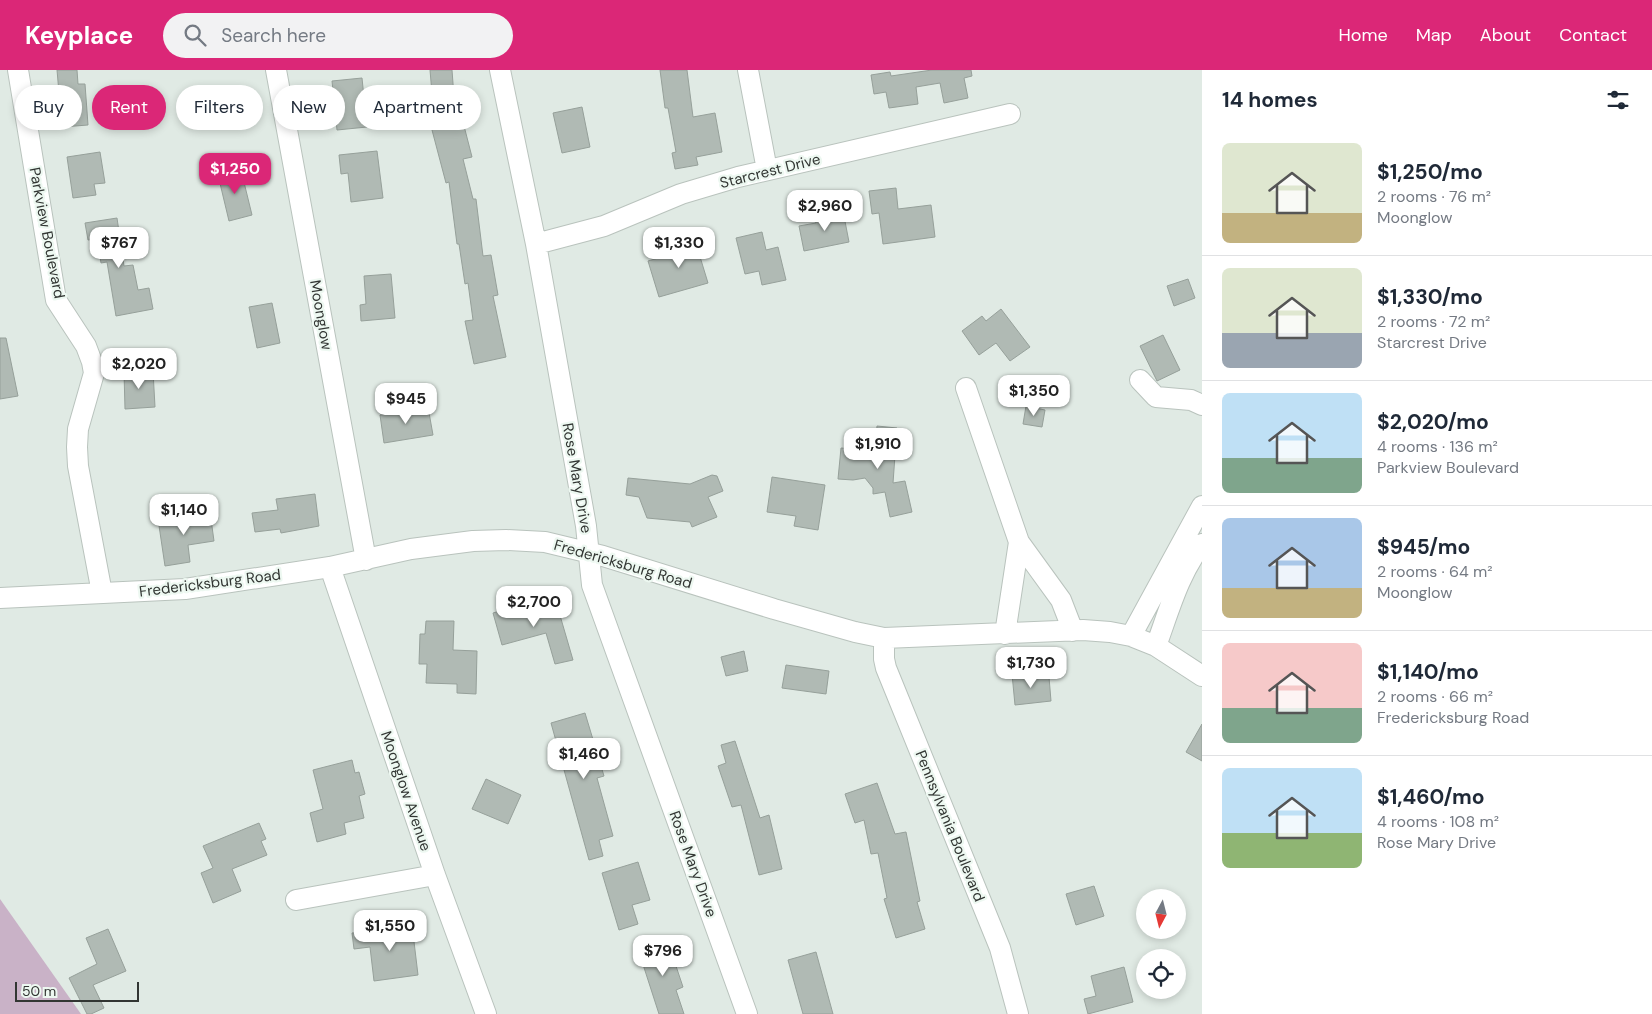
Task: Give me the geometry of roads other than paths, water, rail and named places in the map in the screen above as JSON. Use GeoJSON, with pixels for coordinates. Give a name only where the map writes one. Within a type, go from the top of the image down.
{"type":"FeatureCollection","features":[{"type":"Feature","properties":{"kind":"street","name":"Parkview Boulevard"},"geometry":{"type":"LineString","coordinates":[[18,70],[56,300],[86,346],[94,373],[78,429],[77,447],[78,466],[102,593]]}},
{"type":"Feature","properties":{"kind":"street","name":"Moonglow"},"geometry":{"type":"LineString","coordinates":[[276,70],[366,560]]}},
{"type":"Feature","properties":{"kind":"street","name":"Rose Mary Drive"},"geometry":{"type":"LineString","coordinates":[[500,70],[536,244],[586,526],[592,585],[747,1014]]}},
{"type":"Feature","properties":{"kind":"street"},"geometry":{"type":"LineString","coordinates":[[748,70],[767,170]]}},
{"type":"Feature","properties":{"kind":"street","name":"Starcrest Drive"},"geometry":{"type":"LineString","coordinates":[[536,244],[604,226],[681,194],[738,177],[1010,114]]}},
{"type":"Feature","properties":{"kind":"street"},"geometry":{"type":"LineString","coordinates":[[1140,380],[1156,397],[1191,400],[1202,405]]}},
{"type":"Feature","properties":{"kind":"street"},"geometry":{"type":"LineString","coordinates":[[966,388],[1019,542],[1061,600],[1072,631]]}},
{"type":"Feature","properties":{"kind":"street"},"geometry":{"type":"LineString","coordinates":[[1131,636],[1202,506]]}},
{"type":"Feature","properties":{"kind":"street","name":"Fredericksburg Road"},"geometry":{"type":"LineString","coordinates":[[0,598],[185,589],[330,567],[411,549],[473,541],[545,542],[621,561],[774,609],[855,632],[884,638],[1072,631],[1110,632],[1131,636],[1156,646],[1202,676]]}},
{"type":"Feature","properties":{"kind":"street"},"geometry":{"type":"LineString","coordinates":[[1005,634],[1019,542]]}},
{"type":"Feature","properties":{"kind":"street"},"geometry":{"type":"LineString","coordinates":[[1156,646],[1176,590],[1192,557],[1202,544]]}},
{"type":"Feature","properties":{"kind":"street","name":"Moonglow Avenue"},"geometry":{"type":"LineString","coordinates":[[330,567],[435,875],[486,1014]]}},
{"type":"Feature","properties":{"kind":"street","name":"Pennsylvania Boulevard"},"geometry":{"type":"LineString","coordinates":[[884,638],[886,668],[1000,948],[1018,1014]]}},
{"type":"Feature","properties":{"kind":"street"},"geometry":{"type":"LineString","coordinates":[[296,900],[435,875]]}}]}
